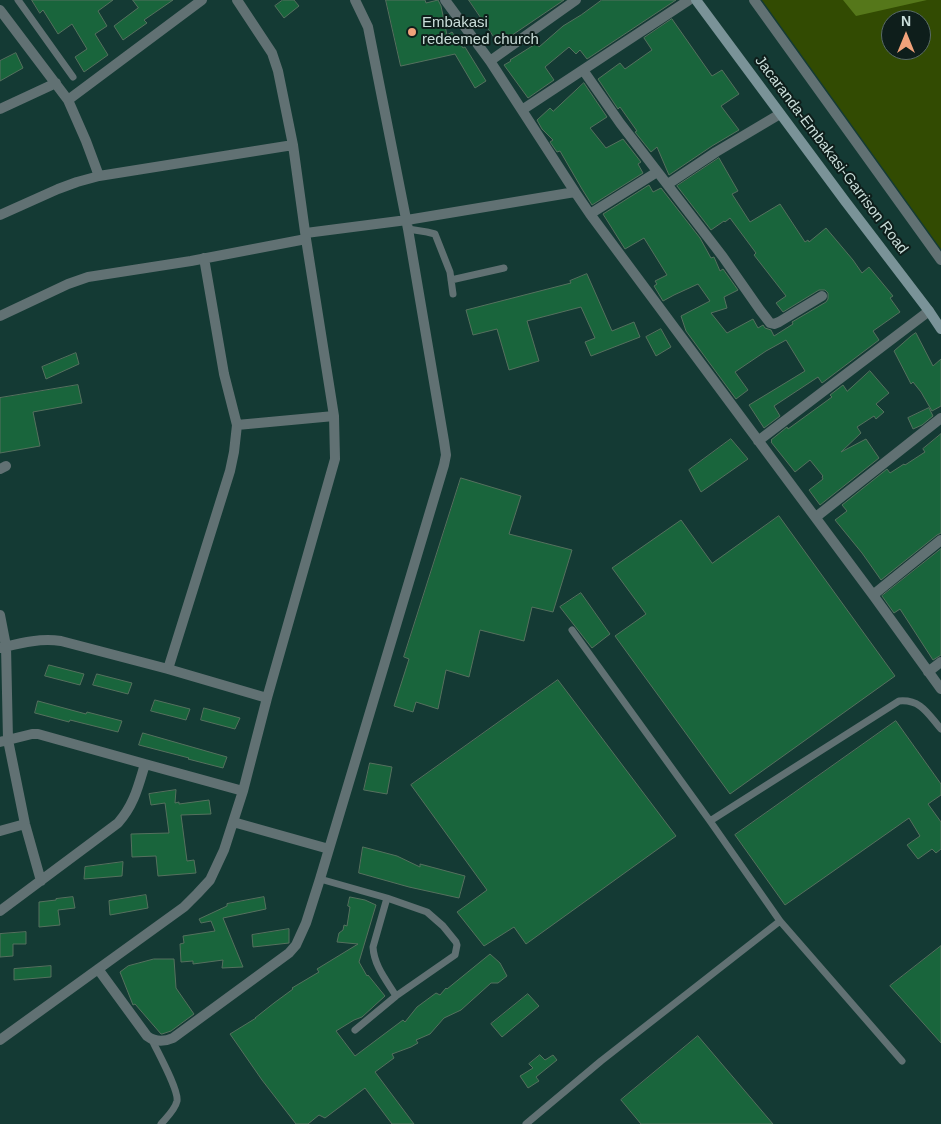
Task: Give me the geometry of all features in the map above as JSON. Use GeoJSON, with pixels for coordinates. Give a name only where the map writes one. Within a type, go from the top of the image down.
{"type":"FeatureCollection","features":[{"type":"Feature","properties":{"kind":"street"},"geometry":{"type":"LineString","coordinates":[[68,100],[202,0]]}},
{"type":"Feature","properties":{"kind":"street"},"geometry":{"type":"LineString","coordinates":[[0,1040],[184,907],[210,880],[224,850],[244,790],[267,698],[335,459],[334,416],[293,145],[278,71],[272,53],[237,0]]}},
{"type":"Feature","properties":{"kind":"street"},"geometry":{"type":"LineString","coordinates":[[98,969],[147,1036],[152,1040],[160,1041],[173,1038],[288,953],[296,945],[306,923],[320,879],[441,475],[446,455],[407,225],[368,27],[355,0]]}},
{"type":"Feature","properties":{"kind":"street"},"geometry":{"type":"LineString","coordinates":[[445,0],[490,61],[590,214],[816,517],[941,689]]}},
{"type":"Feature","properties":{"kind":"street"},"geometry":{"type":"LineString","coordinates":[[490,61],[576,0]]}},
{"type":"Feature","properties":{"kind":"street"},"geometry":{"type":"LineString","coordinates":[[522,110],[689,0]]}},
{"type":"Feature","properties":{"kind":"street","name":"Jacaranda-Embakasi-Garrison Road"},"geometry":{"type":"LineString","coordinates":[[696,0],[941,329]]}},
{"type":"Feature","properties":{"kind":"street"},"geometry":{"type":"LineString","coordinates":[[754,0],[941,260]]}},
{"type":"Feature","properties":{"kind":"street"},"geometry":{"type":"LineString","coordinates":[[0,10],[4,22],[56,83],[68,100],[99,176]]}},
{"type":"Feature","properties":{"kind":"street"},"geometry":{"type":"LineString","coordinates":[[583,70],[620,123],[723,256],[770,323],[779,322],[822,296]]}},
{"type":"Feature","properties":{"kind":"street"},"geometry":{"type":"LineString","coordinates":[[0,108],[56,83]]}},
{"type":"Feature","properties":{"kind":"street"},"geometry":{"type":"LineString","coordinates":[[668,184],[716,152],[780,114]]}},
{"type":"Feature","properties":{"kind":"street"},"geometry":{"type":"LineString","coordinates":[[0,215],[58,189],[99,176],[293,145]]}},
{"type":"Feature","properties":{"kind":"street"},"geometry":{"type":"LineString","coordinates":[[590,214],[657,172]]}},
{"type":"Feature","properties":{"kind":"street"},"geometry":{"type":"LineString","coordinates":[[0,316],[68,284],[88,277],[191,261],[306,236],[407,225],[575,192]]}},
{"type":"Feature","properties":{"kind":"street"},"geometry":{"type":"LineString","coordinates":[[168,669],[230,471],[237,426],[224,374],[204,258]]}},
{"type":"Feature","properties":{"kind":"street"},"geometry":{"type":"LineString","coordinates":[[758,441],[928,311]]}},
{"type":"Feature","properties":{"kind":"street"},"geometry":{"type":"LineString","coordinates":[[237,426],[334,416]]}},
{"type":"Feature","properties":{"kind":"street"},"geometry":{"type":"LineString","coordinates":[[816,517],[941,418]]}},
{"type":"Feature","properties":{"kind":"street"},"geometry":{"type":"LineString","coordinates":[[873,595],[941,540]]}},
{"type":"Feature","properties":{"kind":"street"},"geometry":{"type":"LineString","coordinates":[[0,615],[3,647],[4,741],[41,881]]}},
{"type":"Feature","properties":{"kind":"street"},"geometry":{"type":"LineString","coordinates":[[3,647],[38,640],[62,641],[267,698]]}},
{"type":"Feature","properties":{"kind":"street"},"geometry":{"type":"LineString","coordinates":[[928,672],[941,662]]}},
{"type":"Feature","properties":{"kind":"street"},"geometry":{"type":"LineString","coordinates":[[4,741],[38,734],[244,790]]}},
{"type":"Feature","properties":{"kind":"street"},"geometry":{"type":"LineString","coordinates":[[0,911],[118,823],[127,813],[134,799],[145,764]]}},
{"type":"Feature","properties":{"kind":"street"},"geometry":{"type":"LineString","coordinates":[[233,822],[329,849]]}},
{"type":"Feature","properties":{"kind":"street"},"geometry":{"type":"LineString","coordinates":[[0,830],[25,824]]}},
{"type":"Feature","properties":{"kind":"lane"},"geometry":{"type":"LineString","coordinates":[[18,0],[74,77]]}},
{"type":"Feature","properties":{"kind":"lane"},"geometry":{"type":"LineString","coordinates":[[407,225],[436,234],[450,272],[453,294]]}},
{"type":"Feature","properties":{"kind":"lane"},"geometry":{"type":"LineString","coordinates":[[451,280],[504,268]]}},
{"type":"Feature","properties":{"kind":"lane"},"geometry":{"type":"LineString","coordinates":[[572,630],[780,921],[902,1061]]}},
{"type":"Feature","properties":{"kind":"lane"},"geometry":{"type":"LineString","coordinates":[[710,821],[899,701],[908,700],[916,702],[941,729]]}},
{"type":"Feature","properties":{"kind":"lane"},"geometry":{"type":"LineString","coordinates":[[320,879],[387,898],[427,912],[443,926],[458,945],[455,955],[396,996],[355,1030]]}},
{"type":"Feature","properties":{"kind":"lane"},"geometry":{"type":"LineString","coordinates":[[387,898],[373,947],[376,964],[396,996]]}},
{"type":"Feature","properties":{"kind":"lane"},"geometry":{"type":"LineString","coordinates":[[526,1124],[601,1061],[780,921]]}},
{"type":"Feature","properties":{"kind":"lane"},"geometry":{"type":"LineString","coordinates":[[152,1040],[175,1089],[177,1101],[161,1124]]}},
{"type":"Feature","properties":{"kind":"green space"},"geometry":{"type":"Polygon","coordinates":[[[762,0],[941,0],[941,249],[762,0]]]}},
{"type":"Feature","properties":{"kind":"green space"},"geometry":{"type":"Polygon","coordinates":[[[843,0],[927,0],[881,10],[856,16],[843,0]]]}},
{"type":"Feature","properties":{"kind":"building"},"geometry":{"type":"Polygon","coordinates":[[[32,0],[113,0],[98,11],[107,26],[95,34],[108,55],[84,72],[75,57],[87,49],[72,24],[58,34],[43,10],[40,13],[32,0]]]}},
{"type":"Feature","properties":{"kind":"building"},"geometry":{"type":"Polygon","coordinates":[[[133,0],[173,0],[144,20],[147,23],[123,40],[114,26],[138,8],[133,0]]]}},
{"type":"Feature","properties":{"kind":"building"},"geometry":{"type":"Polygon","coordinates":[[[283,0],[294,0],[299,6],[284,18],[275,6],[283,0]]]}},
{"type":"Feature","properties":{"kind":"building","name":"Embakasi redeemed church"},"geometry":{"type":"Polygon","coordinates":[[[386,0],[425,0],[426,3],[438,0],[447,35],[452,32],[463,48],[465,47],[486,81],[475,88],[455,54],[401,66],[386,0]]]}},
{"type":"Feature","properties":{"kind":"building"},"geometry":{"type":"Polygon","coordinates":[[[469,0],[564,0],[499,44],[469,0]]]}},
{"type":"Feature","properties":{"kind":"building"},"geometry":{"type":"Polygon","coordinates":[[[602,0],[676,0],[587,59],[580,50],[576,54],[569,47],[545,67],[554,80],[528,98],[504,65],[537,43],[539,47],[563,26],[602,0]]]}},
{"type":"Feature","properties":{"kind":"building"},"geometry":{"type":"Polygon","coordinates":[[[672,19],[712,76],[722,70],[739,94],[721,106],[739,130],[669,175],[657,147],[651,152],[598,79],[620,63],[625,69],[652,50],[644,38],[672,19]]]}},
{"type":"Feature","properties":{"kind":"building"},"geometry":{"type":"Polygon","coordinates":[[[16,53],[23,68],[0,81],[0,61],[16,53]]]}},
{"type":"Feature","properties":{"kind":"building"},"geometry":{"type":"Polygon","coordinates":[[[584,83],[607,117],[590,128],[606,148],[623,139],[641,162],[638,164],[643,173],[592,205],[560,151],[557,152],[550,142],[553,140],[542,129],[537,120],[550,108],[553,111],[584,83]]]}},
{"type":"Feature","properties":{"kind":"building"},"geometry":{"type":"Polygon","coordinates":[[[719,158],[738,191],[732,194],[750,222],[780,204],[805,242],[808,240],[809,242],[826,228],[862,273],[869,267],[893,296],[890,298],[900,312],[873,331],[879,340],[822,383],[818,377],[774,406],[780,416],[764,428],[749,405],[805,371],[786,340],[735,372],[748,390],[736,399],[686,331],[681,316],[710,301],[698,284],[663,301],[654,286],[657,284],[655,281],[667,275],[644,238],[625,249],[603,214],[649,185],[653,192],[661,188],[700,238],[711,258],[714,257],[720,271],[723,269],[738,290],[724,297],[727,308],[711,313],[727,333],[753,319],[758,328],[763,325],[771,330],[774,336],[793,324],[792,322],[826,302],[828,293],[825,290],[819,290],[783,312],[776,303],[786,296],[754,255],[756,253],[730,218],[711,230],[677,186],[719,158]]]}},
{"type":"Feature","properties":{"kind":"building"},"geometry":{"type":"Polygon","coordinates":[[[587,274],[612,331],[634,322],[640,337],[591,356],[585,342],[595,338],[581,307],[527,321],[539,361],[509,370],[497,329],[473,335],[466,310],[571,283],[570,281],[587,274]]]}},
{"type":"Feature","properties":{"kind":"building"},"geometry":{"type":"Polygon","coordinates":[[[661,329],[671,347],[656,356],[646,337],[661,329]]]}},
{"type":"Feature","properties":{"kind":"building"},"geometry":{"type":"Polygon","coordinates":[[[916,333],[933,366],[941,359],[941,406],[932,411],[921,392],[913,382],[911,384],[894,351],[916,333]]]}},
{"type":"Feature","properties":{"kind":"building"},"geometry":{"type":"Polygon","coordinates":[[[76,353],[79,364],[46,379],[42,367],[76,353]]]}},
{"type":"Feature","properties":{"kind":"building"},"geometry":{"type":"Polygon","coordinates":[[[870,371],[889,393],[876,404],[884,412],[876,419],[874,416],[857,427],[861,433],[841,452],[866,439],[879,458],[820,505],[809,490],[823,479],[823,476],[810,460],[795,472],[771,440],[832,397],[830,395],[843,385],[847,391],[870,371]]]}},
{"type":"Feature","properties":{"kind":"building"},"geometry":{"type":"Polygon","coordinates":[[[78,385],[82,403],[33,412],[40,446],[0,453],[0,398],[78,385]]]}},
{"type":"Feature","properties":{"kind":"building"},"geometry":{"type":"Polygon","coordinates":[[[929,408],[933,416],[922,425],[913,429],[908,418],[929,408]]]}},
{"type":"Feature","properties":{"kind":"building"},"geometry":{"type":"Polygon","coordinates":[[[941,434],[941,533],[881,580],[835,520],[847,511],[842,505],[887,469],[890,473],[925,452],[923,449],[941,434]]]}},
{"type":"Feature","properties":{"kind":"building"},"geometry":{"type":"Polygon","coordinates":[[[731,439],[748,459],[701,492],[689,470],[731,439]]]}},
{"type":"Feature","properties":{"kind":"building"},"geometry":{"type":"Polygon","coordinates":[[[461,478],[521,496],[509,534],[572,550],[553,612],[532,607],[524,641],[480,630],[469,677],[446,670],[438,709],[416,702],[413,712],[394,706],[409,659],[404,657],[461,478]]]}},
{"type":"Feature","properties":{"kind":"building"},"geometry":{"type":"Polygon","coordinates":[[[779,516],[895,676],[730,794],[615,636],[646,614],[612,568],[681,520],[712,563],[779,516]]]}},
{"type":"Feature","properties":{"kind":"building"},"geometry":{"type":"Polygon","coordinates":[[[941,549],[941,655],[933,660],[900,609],[894,613],[882,596],[941,549]]]}},
{"type":"Feature","properties":{"kind":"building"},"geometry":{"type":"Polygon","coordinates":[[[581,593],[610,634],[592,648],[560,607],[581,593]]]}},
{"type":"Feature","properties":{"kind":"building"},"geometry":{"type":"Polygon","coordinates":[[[49,665],[84,674],[80,685],[45,676],[49,665]]]}},
{"type":"Feature","properties":{"kind":"building"},"geometry":{"type":"Polygon","coordinates":[[[97,674],[132,683],[128,694],[93,685],[97,674]]]}},
{"type":"Feature","properties":{"kind":"building"},"geometry":{"type":"Polygon","coordinates":[[[558,680],[676,836],[526,944],[514,927],[484,946],[457,912],[487,890],[411,785],[558,680]]]}},
{"type":"Feature","properties":{"kind":"building"},"geometry":{"type":"Polygon","coordinates":[[[155,700],[190,709],[186,720],[151,711],[155,700]]]}},
{"type":"Feature","properties":{"kind":"building"},"geometry":{"type":"Polygon","coordinates":[[[38,701],[86,714],[87,712],[122,721],[118,732],[70,720],[69,722],[35,713],[38,701]]]}},
{"type":"Feature","properties":{"kind":"building"},"geometry":{"type":"Polygon","coordinates":[[[204,708],[240,718],[235,729],[201,720],[204,708]]]}},
{"type":"Feature","properties":{"kind":"building"},"geometry":{"type":"Polygon","coordinates":[[[896,721],[941,784],[941,795],[928,804],[941,822],[941,849],[936,853],[932,849],[918,859],[907,845],[920,836],[909,818],[785,905],[735,835],[896,721]]]}},
{"type":"Feature","properties":{"kind":"building"},"geometry":{"type":"Polygon","coordinates":[[[143,733],[227,757],[223,768],[139,745],[143,733]]]}},
{"type":"Feature","properties":{"kind":"building"},"geometry":{"type":"Polygon","coordinates":[[[370,763],[392,767],[387,794],[364,790],[370,763]]]}},
{"type":"Feature","properties":{"kind":"building"},"geometry":{"type":"Polygon","coordinates":[[[176,790],[175,803],[209,800],[211,814],[181,815],[187,861],[194,860],[196,873],[158,876],[156,856],[132,857],[131,834],[169,833],[165,803],[151,805],[149,794],[176,790]]]}},
{"type":"Feature","properties":{"kind":"building"},"geometry":{"type":"Polygon","coordinates":[[[363,847],[397,856],[420,867],[420,864],[465,876],[459,898],[359,873],[363,847]]]}},
{"type":"Feature","properties":{"kind":"building"},"geometry":{"type":"Polygon","coordinates":[[[123,862],[122,876],[84,879],[85,867],[123,862]]]}},
{"type":"Feature","properties":{"kind":"building"},"geometry":{"type":"Polygon","coordinates":[[[146,895],[148,908],[110,915],[109,901],[146,895]]]}},
{"type":"Feature","properties":{"kind":"building"},"geometry":{"type":"Polygon","coordinates":[[[73,897],[75,908],[58,910],[60,925],[39,927],[39,902],[73,897]]]}},
{"type":"Feature","properties":{"kind":"building"},"geometry":{"type":"Polygon","coordinates":[[[264,897],[266,909],[223,918],[243,967],[222,968],[223,960],[193,964],[193,961],[181,962],[180,944],[184,943],[183,936],[215,931],[211,921],[201,923],[199,919],[227,906],[227,904],[264,897]]]}},
{"type":"Feature","properties":{"kind":"building"},"geometry":{"type":"Polygon","coordinates":[[[350,897],[365,900],[376,905],[359,962],[367,976],[385,996],[362,1017],[336,1031],[355,1056],[403,1020],[405,1022],[417,1007],[436,993],[440,995],[446,988],[490,954],[500,963],[507,976],[498,983],[491,983],[461,1010],[444,1018],[430,1034],[416,1040],[418,1043],[392,1054],[394,1058],[375,1072],[414,1124],[392,1124],[365,1088],[325,1118],[319,1115],[308,1124],[296,1124],[230,1034],[256,1018],[292,988],[319,972],[317,969],[358,944],[337,942],[339,933],[343,930],[344,925],[347,926],[350,897]]]}},
{"type":"Feature","properties":{"kind":"building"},"geometry":{"type":"Polygon","coordinates":[[[289,929],[289,943],[253,947],[252,935],[289,929]]]}},
{"type":"Feature","properties":{"kind":"building"},"geometry":{"type":"Polygon","coordinates":[[[26,932],[26,944],[13,944],[13,956],[0,957],[0,934],[26,932]]]}},
{"type":"Feature","properties":{"kind":"building"},"geometry":{"type":"Polygon","coordinates":[[[941,946],[941,1043],[890,986],[941,946]]]}},
{"type":"Feature","properties":{"kind":"building"},"geometry":{"type":"Polygon","coordinates":[[[154,959],[174,959],[176,988],[194,1014],[171,1031],[162,1034],[135,1004],[133,1005],[120,972],[128,966],[154,959]]]}},
{"type":"Feature","properties":{"kind":"building"},"geometry":{"type":"Polygon","coordinates":[[[51,966],[51,977],[14,980],[14,969],[51,966]]]}},
{"type":"Feature","properties":{"kind":"building"},"geometry":{"type":"Polygon","coordinates":[[[528,994],[539,1006],[502,1037],[491,1024],[528,994]]]}},
{"type":"Feature","properties":{"kind":"building"},"geometry":{"type":"Polygon","coordinates":[[[698,1036],[773,1124],[641,1124],[621,1100],[698,1036]]]}},
{"type":"Feature","properties":{"kind":"building"},"geometry":{"type":"Polygon","coordinates":[[[540,1055],[545,1060],[553,1055],[557,1060],[536,1077],[539,1081],[528,1088],[520,1076],[533,1068],[529,1064],[540,1055]]]}},
{"type":"Feature","properties":{"kind":"place","name":"Embakasi redeemed church"},"geometry":{"type":"Point","coordinates":[412,32]}}]}
